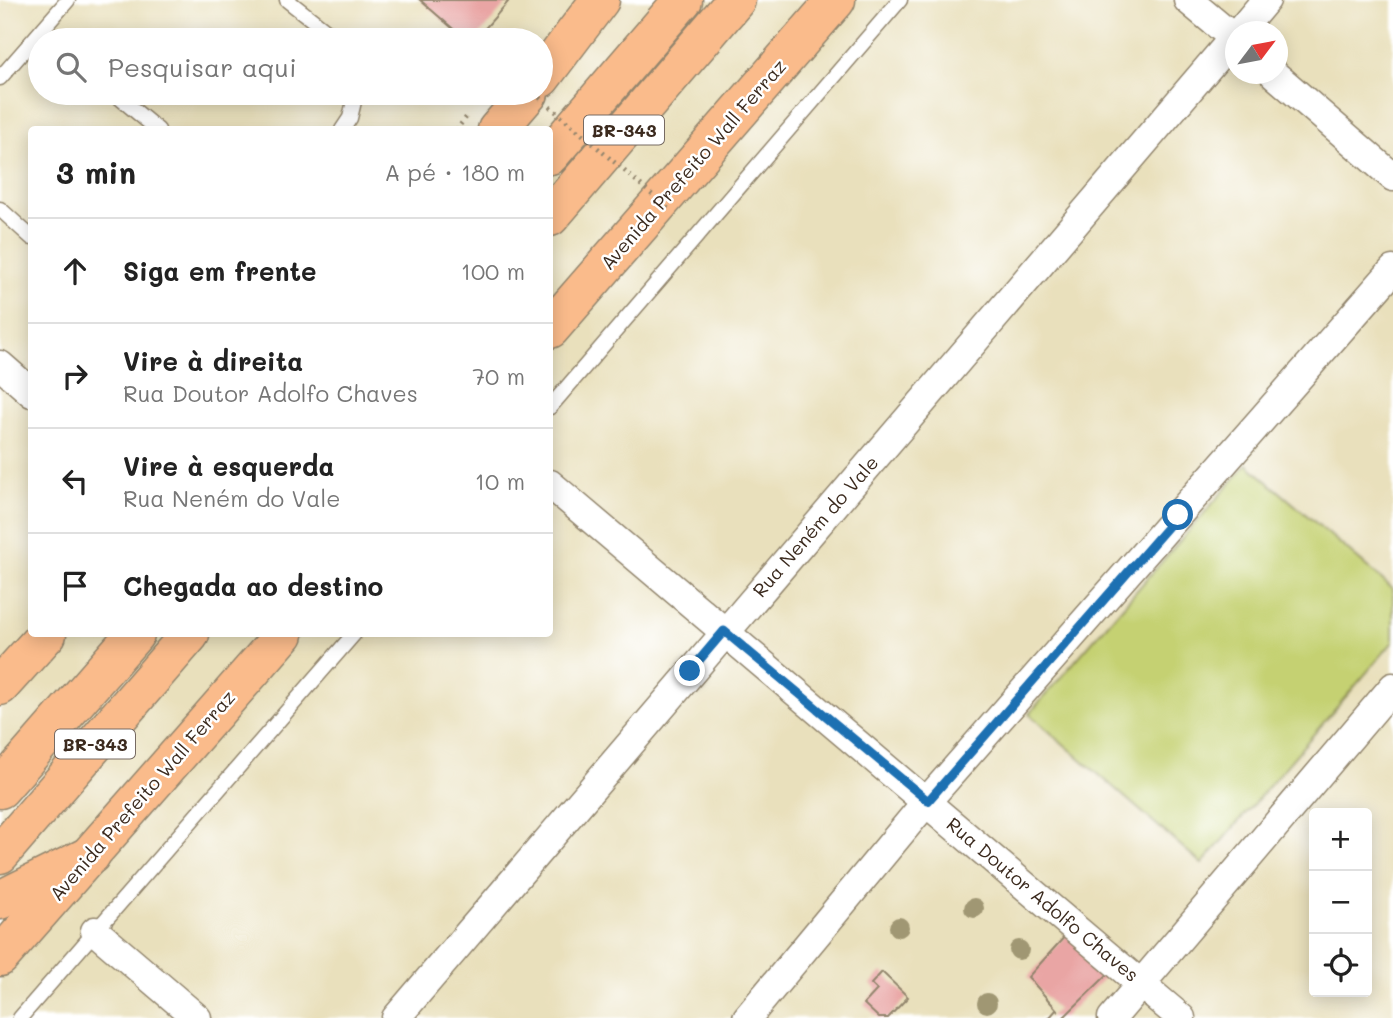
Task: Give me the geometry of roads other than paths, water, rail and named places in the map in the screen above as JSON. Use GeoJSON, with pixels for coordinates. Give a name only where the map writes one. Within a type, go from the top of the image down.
{"type":"FeatureCollection","features":[{"type":"Feature","properties":{"kind":"main road"},"geometry":{"type":"LineString","coordinates":[[553,62],[600,0]]}},
{"type":"Feature","properties":{"kind":"main road","name":"BR-343"},"geometry":{"type":"LineString","coordinates":[[553,152],[683,0]]}},
{"type":"Feature","properties":{"kind":"main road","name":"BR-343"},"geometry":{"type":"LineString","coordinates":[[553,214],[736,0]]}},
{"type":"Feature","properties":{"kind":"main road","name":"Avenida Prefeito Wall Ferraz"},"geometry":{"type":"LineString","coordinates":[[553,326],[836,0]]}},
{"type":"Feature","properties":{"kind":"main road"},"geometry":{"type":"LineString","coordinates":[[501,126],[521,105]]}},
{"type":"Feature","properties":{"kind":"main road"},"geometry":{"type":"LineString","coordinates":[[0,686],[44,637]]}},
{"type":"Feature","properties":{"kind":"main road","name":"BR-343"},"geometry":{"type":"LineString","coordinates":[[0,789],[132,637]]}},
{"type":"Feature","properties":{"kind":"main road","name":"BR-343"},"geometry":{"type":"LineString","coordinates":[[0,854],[187,637]]}},
{"type":"Feature","properties":{"kind":"main road","name":"Avenida Prefeito Wall Ferraz"},"geometry":{"type":"LineString","coordinates":[[0,957],[281,637]]}},
{"type":"Feature","properties":{"kind":"main road"},"geometry":{"type":"LineString","coordinates":[[0,900],[91,855]]}},
{"type":"Feature","properties":{"kind":"street"},"geometry":{"type":"LineString","coordinates":[[1188,0],[1225,28]]}},
{"type":"Feature","properties":{"kind":"street","name":"Rua Neném do Vale"},"geometry":{"type":"LineString","coordinates":[[1248,21],[1266,0]]}},
{"type":"Feature","properties":{"kind":"street","name":"Rua Neném do Vale"},"geometry":{"type":"LineString","coordinates":[[396,1018],[724,631],[1225,49]]}},
{"type":"Feature","properties":{"kind":"street"},"geometry":{"type":"LineString","coordinates":[[1286,84],[1393,177]]}},
{"type":"Feature","properties":{"kind":"street"},"geometry":{"type":"LineString","coordinates":[[747,1018],[928,801],[1393,270]]}},
{"type":"Feature","properties":{"kind":"street"},"geometry":{"type":"LineString","coordinates":[[0,365],[28,390]]}},
{"type":"Feature","properties":{"kind":"street","name":"Rua Doutor Adolfo Chaves"},"geometry":{"type":"LineString","coordinates":[[553,487],[928,801],[1181,1018]]}},
{"type":"Feature","properties":{"kind":"street"},"geometry":{"type":"LineString","coordinates":[[1112,1018],[1393,687]]}},
{"type":"Feature","properties":{"kind":"street"},"geometry":{"type":"LineString","coordinates":[[95,931],[197,1018]]}},
{"type":"Feature","properties":{"kind":"lane"},"geometry":{"type":"LineString","coordinates":[[51,28],[68,0]]}},
{"type":"Feature","properties":{"kind":"lane"},"geometry":{"type":"LineString","coordinates":[[287,0],[323,28]]}},
{"type":"Feature","properties":{"kind":"lane"},"geometry":{"type":"LineString","coordinates":[[553,403],[699,230],[900,0]]}},
{"type":"Feature","properties":{"kind":"lane"},"geometry":{"type":"LineString","coordinates":[[0,78],[28,52]]}},
{"type":"Feature","properties":{"kind":"lane"},"geometry":{"type":"LineString","coordinates":[[128,105],[153,126]]}},
{"type":"Feature","properties":{"kind":"lane"},"geometry":{"type":"LineString","coordinates":[[345,126],[353,105]]}},
{"type":"Feature","properties":{"kind":"lane"},"geometry":{"type":"LineString","coordinates":[[0,209],[28,234]]}},
{"type":"Feature","properties":{"kind":"lane"},"geometry":{"type":"LineString","coordinates":[[20,1018],[351,637]]}}]}
